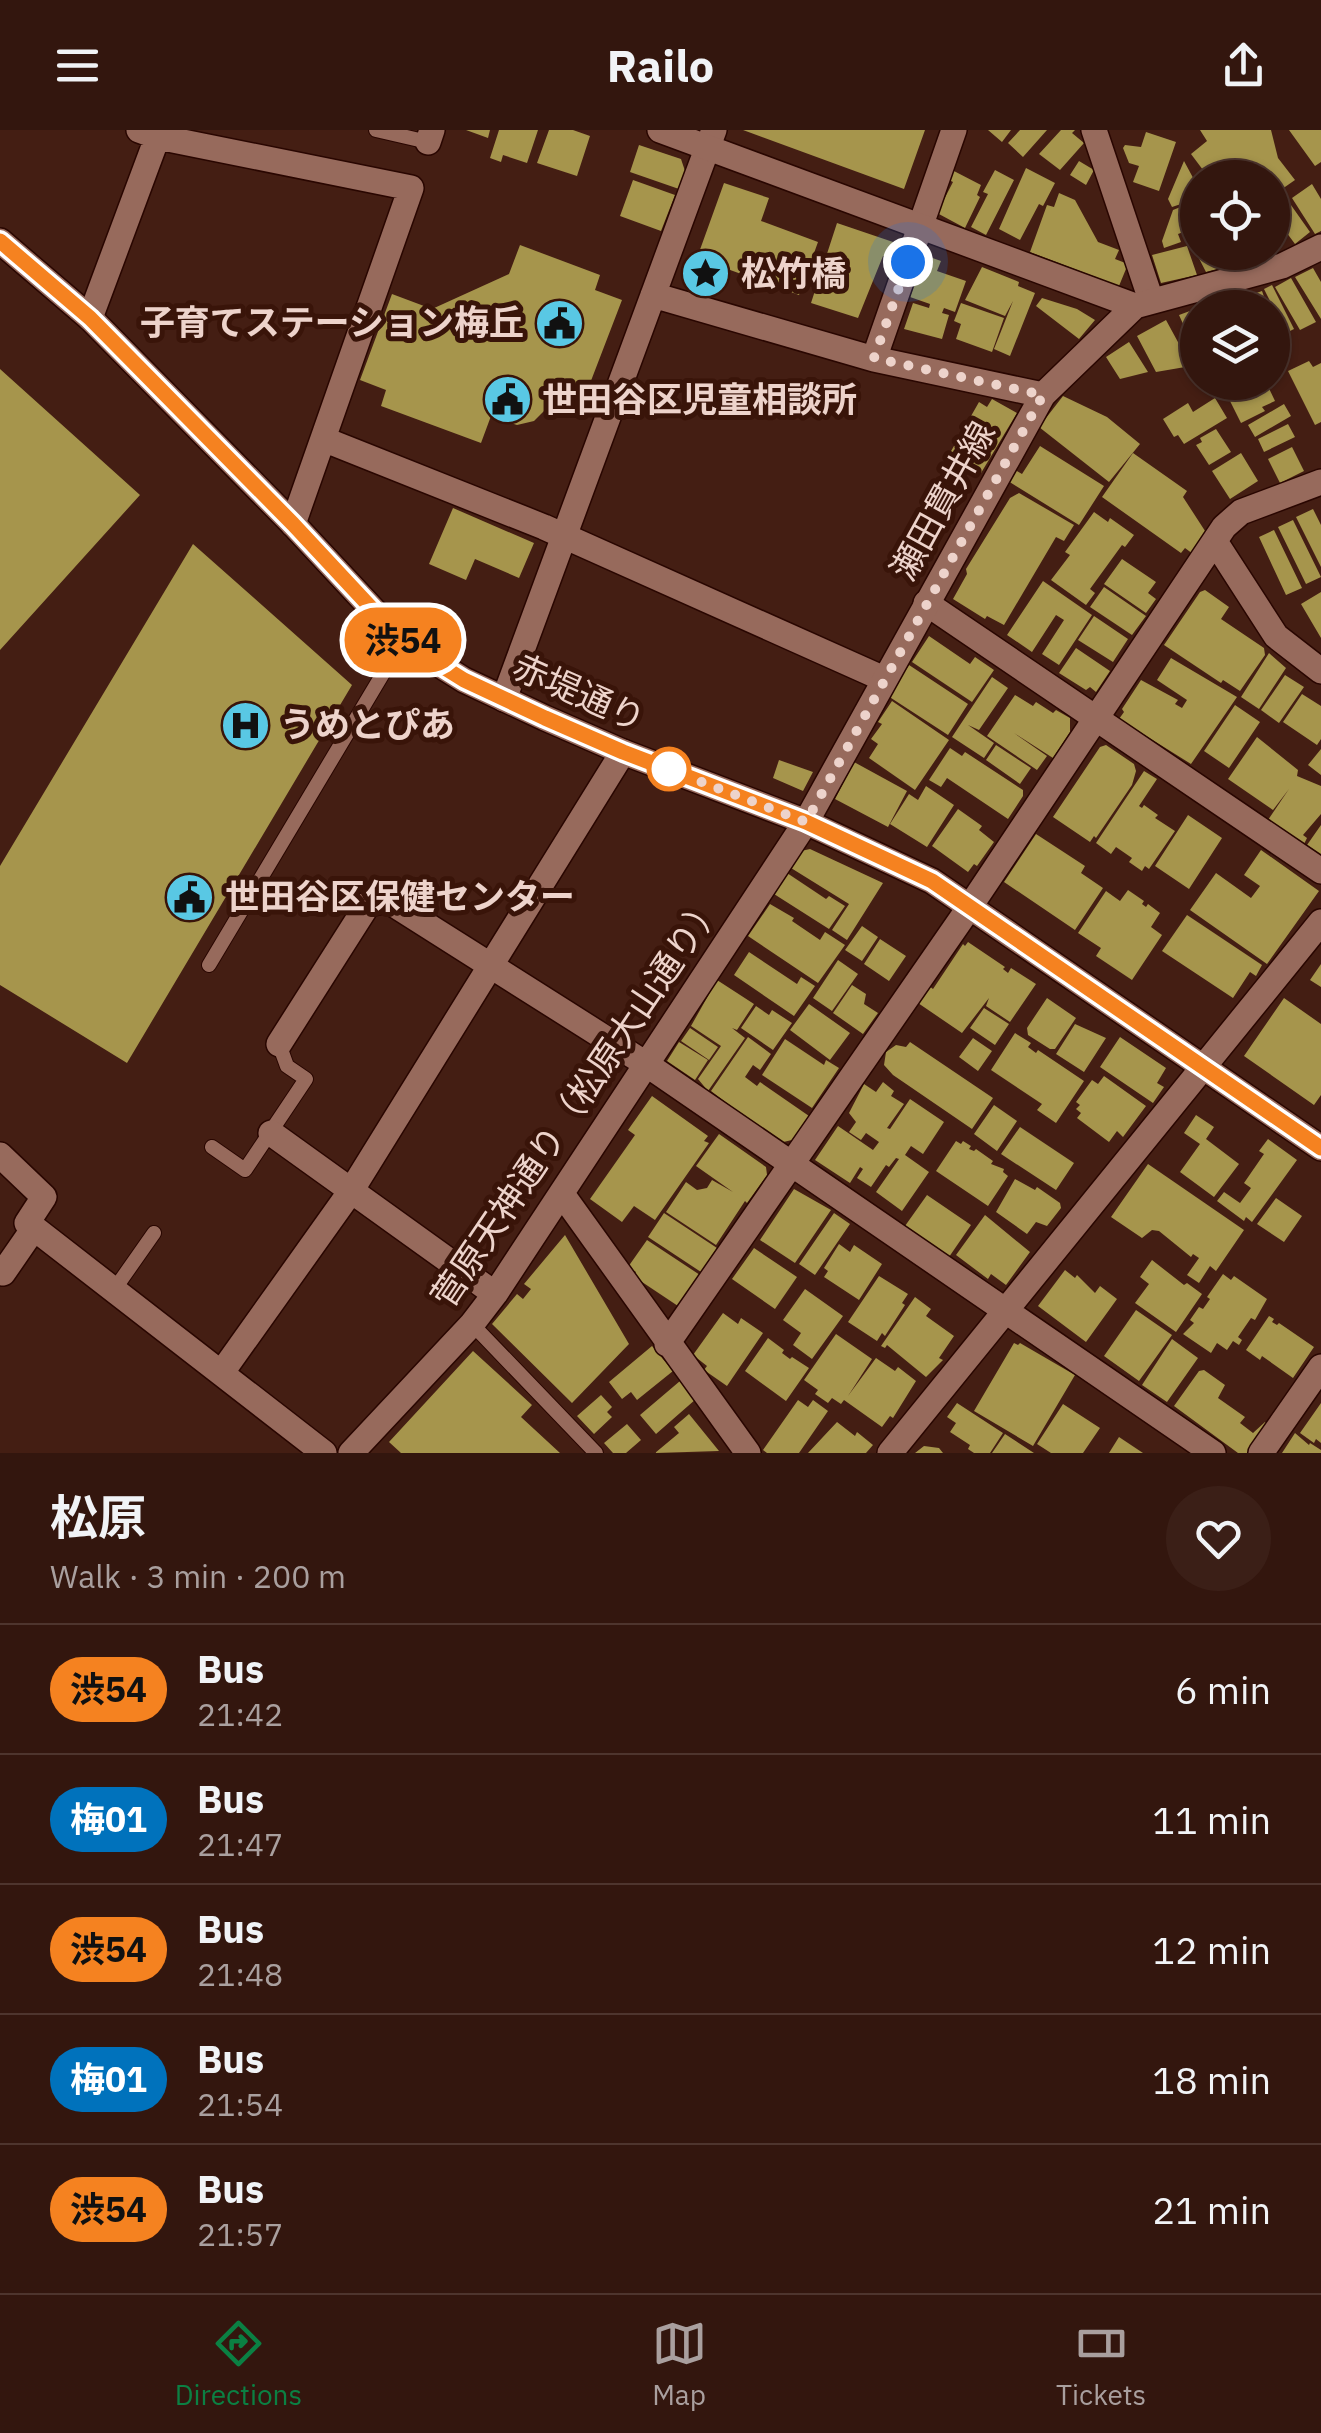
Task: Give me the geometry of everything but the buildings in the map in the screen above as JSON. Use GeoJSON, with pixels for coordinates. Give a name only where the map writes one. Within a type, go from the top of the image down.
{"type":"FeatureCollection","features":[{"type":"Feature","properties":{"kind":"street"},"geometry":{"type":"LineString","coordinates":[[660,130],[711,139],[920,226],[1143,303]]}},
{"type":"Feature","properties":{"kind":"street"},"geometry":{"type":"LineString","coordinates":[[874,358],[954,130]]}},
{"type":"Feature","properties":{"kind":"street"},"geometry":{"type":"LineString","coordinates":[[1094,130],[1143,303]]}},
{"type":"Feature","properties":{"kind":"street"},"geometry":{"type":"LineString","coordinates":[[90,318],[152,132],[411,188],[293,524]]}},
{"type":"Feature","properties":{"kind":"street"},"geometry":{"type":"LineString","coordinates":[[504,699],[711,139]]}},
{"type":"Feature","properties":{"kind":"street","name":"赤堤通り"},"geometry":{"type":"LineString","coordinates":[[0,241],[90,318],[403,640],[464,680],[504,699],[623,752],[806,822],[907,868],[971,905],[1321,1148]]}},
{"type":"Feature","properties":{"kind":"street","name":"瀬田貫井線"},"geometry":{"type":"LineString","coordinates":[[806,822],[1043,395],[1143,303],[1282,266],[1320,250]]}},
{"type":"Feature","properties":{"kind":"street"},"geometry":{"type":"LineString","coordinates":[[653,295],[874,358],[1043,395]]}},
{"type":"Feature","properties":{"kind":"street"},"geometry":{"type":"LineString","coordinates":[[323,439],[564,536],[884,679]]}},
{"type":"Feature","properties":{"kind":"street"},"geometry":{"type":"LineString","coordinates":[[667,1344],[971,905],[1224,527],[1241,512],[1321,482]]}},
{"type":"Feature","properties":{"kind":"street"},"geometry":{"type":"LineString","coordinates":[[1216,543],[1276,636],[1321,671]]}},
{"type":"Feature","properties":{"kind":"street"},"geometry":{"type":"LineString","coordinates":[[926,603],[1321,870]]}},
{"type":"Feature","properties":{"kind":"street"},"geometry":{"type":"LineString","coordinates":[[222,1372],[351,1191],[623,752]]}},
{"type":"Feature","properties":{"kind":"street","name":"菅原天神通り（松原大山通り）"},"geometry":{"type":"LineString","coordinates":[[350,1453],[496,1294],[806,822]]}},
{"type":"Feature","properties":{"kind":"street"},"geometry":{"type":"LineString","coordinates":[[280,1044],[368,904],[387,900],[646,1064],[1213,1453]]}},
{"type":"Feature","properties":{"kind":"street"},"geometry":{"type":"LineString","coordinates":[[890,1453],[1321,922]]}},
{"type":"Feature","properties":{"kind":"street"},"geometry":{"type":"LineString","coordinates":[[271,1132],[496,1294]]}},
{"type":"Feature","properties":{"kind":"street"},"geometry":{"type":"LineString","coordinates":[[0,1155],[44,1196],[27,1223],[324,1453]]}},
{"type":"Feature","properties":{"kind":"street"},"geometry":{"type":"LineString","coordinates":[[562,1194],[744,1452]]}},
{"type":"Feature","properties":{"kind":"street"},"geometry":{"type":"LineString","coordinates":[[1,1272],[34,1228]]}},
{"type":"Feature","properties":{"kind":"street"},"geometry":{"type":"LineString","coordinates":[[1261,1453],[1321,1367]]}},
{"type":"Feature","properties":{"kind":"lane"},"geometry":{"type":"LineString","coordinates":[[376,130],[430,136]]}},
{"type":"Feature","properties":{"kind":"lane"},"geometry":{"type":"LineString","coordinates":[[209,965],[403,640]]}},
{"type":"Feature","properties":{"kind":"lane"},"geometry":{"type":"LineString","coordinates":[[212,1146],[245,1170],[271,1132],[306,1079],[288,1066],[280,1044]]}},
{"type":"Feature","properties":{"kind":"lane"},"geometry":{"type":"LineString","coordinates":[[114,1290],[154,1233]]}},
{"type":"Feature","properties":{"kind":"lane"},"geometry":{"type":"LineString","coordinates":[[472,1324],[596,1453]]}},
{"type":"Feature","properties":{"kind":"bus line","name":"渋54"},"geometry":{"type":"LineString","coordinates":[[0,241],[90,318],[374,611],[403,640],[432,660],[464,680],[545,718],[806,822],[932,881],[1321,1148]]}},
{"type":"Feature","properties":{"kind":"place","name":"松竹橋"},"geometry":{"type":"Point","coordinates":[706,274]}},
{"type":"Feature","properties":{"kind":"place","name":"子育てステーション梅丘"},"geometry":{"type":"Point","coordinates":[559,323]}},
{"type":"Feature","properties":{"kind":"place","name":"世田谷区児童相談所"},"geometry":{"type":"Point","coordinates":[507,400]}},
{"type":"Feature","properties":{"kind":"place","name":"うめとぴあ"},"geometry":{"type":"Point","coordinates":[245,725]}},
{"type":"Feature","properties":{"kind":"place","name":"世田谷区保健センター"},"geometry":{"type":"Point","coordinates":[190,897]}},
{"type":"Feature","properties":{"kind":"route"},"geometry":{"type":"LineString","coordinates":[[669,769],[660,766],[806,822],[1043,395],[874,358],[908,262]]}}]}
